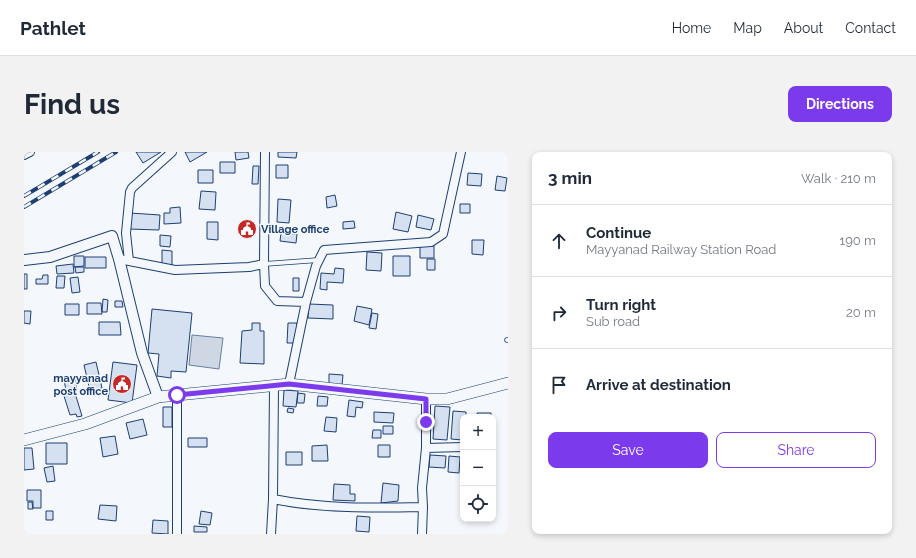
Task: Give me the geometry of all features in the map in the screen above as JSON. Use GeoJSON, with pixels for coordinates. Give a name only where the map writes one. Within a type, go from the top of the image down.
{"type":"FeatureCollection","features":[{"type":"Feature","properties":{"kind":"main road"},"geometry":{"type":"LineString","coordinates":[[24,440],[85,424],[158,397],[289,384],[426,399],[447,399],[508,382]]}},
{"type":"Feature","properties":{"kind":"street"},"geometry":{"type":"LineString","coordinates":[[24,155],[30,152]]}},
{"type":"Feature","properties":{"kind":"street"},"geometry":{"type":"LineString","coordinates":[[158,397],[142,353],[124,260],[130,192],[132,188],[172,152]]}},
{"type":"Feature","properties":{"kind":"street"},"geometry":{"type":"LineString","coordinates":[[265,152],[265,286],[277,301],[306,302]]}},
{"type":"Feature","properties":{"kind":"street"},"geometry":{"type":"LineString","coordinates":[[289,384],[306,302],[318,263],[324,250],[431,242],[443,234],[461,152]]}},
{"type":"Feature","properties":{"kind":"street"},"geometry":{"type":"LineString","coordinates":[[24,260],[50,257],[112,236],[124,260]]}},
{"type":"Feature","properties":{"kind":"street"},"geometry":{"type":"LineString","coordinates":[[124,260],[176,270],[249,267],[264,264]]}},
{"type":"Feature","properties":{"kind":"street"},"geometry":{"type":"LineString","coordinates":[[271,534],[274,499],[274,386]]}},
{"type":"Feature","properties":{"kind":"street"},"geometry":{"type":"LineString","coordinates":[[177,395],[178,534]]}},
{"type":"Feature","properties":{"kind":"street"},"geometry":{"type":"LineString","coordinates":[[422,534],[422,488],[426,448],[426,399]]}},
{"type":"Feature","properties":{"kind":"street"},"geometry":{"type":"LineString","coordinates":[[426,448],[460,447]]}},
{"type":"Feature","properties":{"kind":"street"},"geometry":{"type":"LineString","coordinates":[[274,499],[320,505],[423,507]]}},
{"type":"Feature","properties":{"kind":"lane"},"geometry":{"type":"LineString","coordinates":[[264,264],[318,263]]}},
{"type":"Feature","properties":{"kind":"shaded area"},"geometry":{"type":"Polygon","coordinates":[[[192,335],[223,338],[219,369],[189,365],[192,335]]]}},
{"type":"Feature","properties":{"kind":"building"},"geometry":{"type":"Polygon","coordinates":[[[136,152],[161,152],[143,163],[136,152]]]}},
{"type":"Feature","properties":{"kind":"building"},"geometry":{"type":"Polygon","coordinates":[[[185,152],[207,152],[190,162],[185,152]]]}},
{"type":"Feature","properties":{"kind":"building"},"geometry":{"type":"Polygon","coordinates":[[[235,152],[248,152],[249,158],[236,160],[235,152]]]}},
{"type":"Feature","properties":{"kind":"building"},"geometry":{"type":"Polygon","coordinates":[[[278,152],[297,152],[296,158],[278,157],[278,152]]]}},
{"type":"Feature","properties":{"kind":"building"},"geometry":{"type":"Polygon","coordinates":[[[220,162],[235,162],[235,173],[220,173],[220,162]]]}},
{"type":"Feature","properties":{"kind":"building"},"geometry":{"type":"Polygon","coordinates":[[[276,165],[288,165],[288,178],[276,178],[276,165]]]}},
{"type":"Feature","properties":{"kind":"building"},"geometry":{"type":"Polygon","coordinates":[[[253,166],[259,166],[258,184],[252,184],[253,166]]]}},
{"type":"Feature","properties":{"kind":"building"},"geometry":{"type":"Polygon","coordinates":[[[198,170],[213,170],[213,183],[198,183],[198,170]]]}},
{"type":"Feature","properties":{"kind":"building"},"geometry":{"type":"Polygon","coordinates":[[[468,173],[482,174],[481,186],[467,185],[468,173]]]}},
{"type":"Feature","properties":{"kind":"building"},"geometry":{"type":"Polygon","coordinates":[[[497,176],[507,178],[505,191],[495,190],[497,176]]]}},
{"type":"Feature","properties":{"kind":"building"},"geometry":{"type":"Polygon","coordinates":[[[201,191],[216,192],[215,210],[199,209],[201,191]]]}},
{"type":"Feature","properties":{"kind":"building"},"geometry":{"type":"Polygon","coordinates":[[[335,195],[337,206],[327,208],[326,197],[335,195]]]}},
{"type":"Feature","properties":{"kind":"building"},"geometry":{"type":"Polygon","coordinates":[[[278,199],[291,200],[289,223],[277,222],[278,199]]]}},
{"type":"Feature","properties":{"kind":"building"},"geometry":{"type":"Polygon","coordinates":[[[460,204],[470,204],[470,213],[460,213],[460,204]]]}},
{"type":"Feature","properties":{"kind":"building"},"geometry":{"type":"Polygon","coordinates":[[[180,207],[181,223],[164,224],[164,213],[170,213],[170,208],[180,207]]]}},
{"type":"Feature","properties":{"kind":"building"},"geometry":{"type":"Polygon","coordinates":[[[396,212],[412,216],[408,232],[393,229],[396,212]]]}},
{"type":"Feature","properties":{"kind":"building"},"geometry":{"type":"Polygon","coordinates":[[[130,213],[160,215],[159,230],[129,229],[130,213]]]}},
{"type":"Feature","properties":{"kind":"building"},"geometry":{"type":"Polygon","coordinates":[[[418,215],[434,219],[431,230],[416,227],[418,215]]]}},
{"type":"Feature","properties":{"kind":"building"},"geometry":{"type":"Polygon","coordinates":[[[354,221],[355,228],[343,229],[343,222],[354,221]]]}},
{"type":"Feature","properties":{"kind":"building"},"geometry":{"type":"Polygon","coordinates":[[[207,222],[218,222],[218,240],[207,239],[207,222]]]}},
{"type":"Feature","properties":{"kind":"building","name":"Village office"},"geometry":{"type":"Polygon","coordinates":[[[242,222],[254,223],[252,237],[242,235],[242,222]]]}},
{"type":"Feature","properties":{"kind":"building"},"geometry":{"type":"Polygon","coordinates":[[[281,233],[297,234],[296,243],[280,241],[281,233]]]}},
{"type":"Feature","properties":{"kind":"building"},"geometry":{"type":"Polygon","coordinates":[[[160,235],[171,236],[170,247],[160,246],[160,235]]]}},
{"type":"Feature","properties":{"kind":"building"},"geometry":{"type":"Polygon","coordinates":[[[472,240],[484,240],[483,255],[472,254],[472,240]]]}},
{"type":"Feature","properties":{"kind":"building"},"geometry":{"type":"Polygon","coordinates":[[[420,246],[434,246],[434,258],[420,258],[420,246]]]}},
{"type":"Feature","properties":{"kind":"building"},"geometry":{"type":"Polygon","coordinates":[[[162,250],[172,251],[172,265],[162,265],[162,250]]]}},
{"type":"Feature","properties":{"kind":"building"},"geometry":{"type":"Polygon","coordinates":[[[367,252],[382,253],[381,271],[366,270],[367,252]]]}},
{"type":"Feature","properties":{"kind":"building"},"geometry":{"type":"Polygon","coordinates":[[[74,256],[84,256],[84,266],[74,267],[74,256]]]}},
{"type":"Feature","properties":{"kind":"building"},"geometry":{"type":"Polygon","coordinates":[[[393,256],[410,256],[410,276],[393,276],[393,256]]]}},
{"type":"Feature","properties":{"kind":"building"},"geometry":{"type":"Polygon","coordinates":[[[85,257],[106,257],[106,268],[85,268],[85,257]]]}},
{"type":"Feature","properties":{"kind":"building"},"geometry":{"type":"Polygon","coordinates":[[[427,259],[435,259],[435,270],[427,270],[427,259]]]}},
{"type":"Feature","properties":{"kind":"building"},"geometry":{"type":"Polygon","coordinates":[[[73,264],[74,273],[57,274],[56,266],[73,264]]]}},
{"type":"Feature","properties":{"kind":"building"},"geometry":{"type":"Polygon","coordinates":[[[75,267],[84,267],[84,272],[76,273],[75,267]]]}},
{"type":"Feature","properties":{"kind":"building"},"geometry":{"type":"Polygon","coordinates":[[[335,268],[344,269],[343,283],[327,282],[327,290],[320,289],[321,273],[334,274],[335,268]]]}},
{"type":"Feature","properties":{"kind":"building"},"geometry":{"type":"Polygon","coordinates":[[[24,274],[27,274],[27,289],[24,289],[24,274]]]}},
{"type":"Feature","properties":{"kind":"building"},"geometry":{"type":"Polygon","coordinates":[[[43,275],[48,275],[48,284],[36,284],[36,279],[42,279],[43,275]]]}},
{"type":"Feature","properties":{"kind":"building"},"geometry":{"type":"Polygon","coordinates":[[[57,276],[65,276],[64,288],[56,288],[57,276]]]}},
{"type":"Feature","properties":{"kind":"building"},"geometry":{"type":"Polygon","coordinates":[[[78,277],[80,292],[72,293],[70,278],[78,277]]]}},
{"type":"Feature","properties":{"kind":"building"},"geometry":{"type":"Polygon","coordinates":[[[293,278],[299,278],[299,291],[293,291],[293,278]]]}},
{"type":"Feature","properties":{"kind":"building"},"geometry":{"type":"Polygon","coordinates":[[[103,299],[108,300],[107,312],[102,312],[103,299]]]}},
{"type":"Feature","properties":{"kind":"building"},"geometry":{"type":"Polygon","coordinates":[[[115,301],[122,301],[123,307],[115,307],[115,301]]]}},
{"type":"Feature","properties":{"kind":"building"},"geometry":{"type":"Polygon","coordinates":[[[87,303],[101,303],[102,314],[87,314],[87,303]]]}},
{"type":"Feature","properties":{"kind":"building"},"geometry":{"type":"Polygon","coordinates":[[[65,304],[79,304],[79,315],[65,315],[65,304]]]}},
{"type":"Feature","properties":{"kind":"building"},"geometry":{"type":"Polygon","coordinates":[[[309,304],[333,305],[333,319],[308,318],[309,304]]]}},
{"type":"Feature","properties":{"kind":"building"},"geometry":{"type":"Polygon","coordinates":[[[357,306],[372,309],[369,325],[354,321],[357,306]]]}},
{"type":"Feature","properties":{"kind":"building"},"geometry":{"type":"Polygon","coordinates":[[[152,309],[192,313],[186,372],[171,371],[171,378],[157,376],[159,354],[148,353],[152,309]]]}},
{"type":"Feature","properties":{"kind":"building"},"geometry":{"type":"Polygon","coordinates":[[[24,311],[31,311],[30,324],[24,323],[24,311]]]}},
{"type":"Feature","properties":{"kind":"building"},"geometry":{"type":"Polygon","coordinates":[[[372,313],[378,314],[376,329],[369,328],[372,313]]]}},
{"type":"Feature","properties":{"kind":"building"},"geometry":{"type":"Polygon","coordinates":[[[99,322],[120,322],[121,335],[99,335],[99,322]]]}},
{"type":"Feature","properties":{"kind":"building"},"geometry":{"type":"Polygon","coordinates":[[[252,323],[260,323],[260,331],[264,331],[264,364],[240,363],[242,331],[252,330],[252,323]]]}},
{"type":"Feature","properties":{"kind":"building"},"geometry":{"type":"Polygon","coordinates":[[[288,323],[297,323],[296,343],[287,343],[288,323]]]}},
{"type":"Feature","properties":{"kind":"building"},"geometry":{"type":"Polygon","coordinates":[[[96,362],[102,388],[90,391],[84,365],[96,362]]]}},
{"type":"Feature","properties":{"kind":"building","name":"mayyanad post office"},"geometry":{"type":"Polygon","coordinates":[[[113,362],[137,365],[132,403],[108,400],[113,362]]]}},
{"type":"Feature","properties":{"kind":"building"},"geometry":{"type":"Polygon","coordinates":[[[329,374],[343,375],[342,385],[329,384],[329,374]]]}},
{"type":"Feature","properties":{"kind":"building"},"geometry":{"type":"Polygon","coordinates":[[[75,378],[77,390],[66,391],[64,379],[75,378]]]}},
{"type":"Feature","properties":{"kind":"building"},"geometry":{"type":"Polygon","coordinates":[[[284,390],[298,391],[296,407],[283,406],[284,390]]]}},
{"type":"Feature","properties":{"kind":"building"},"geometry":{"type":"Polygon","coordinates":[[[75,393],[82,416],[77,417],[76,414],[70,415],[64,396],[75,393]]]}},
{"type":"Feature","properties":{"kind":"building"},"geometry":{"type":"Polygon","coordinates":[[[298,393],[305,394],[304,403],[297,403],[298,393]]]}},
{"type":"Feature","properties":{"kind":"building"},"geometry":{"type":"Polygon","coordinates":[[[318,396],[328,397],[327,406],[317,406],[318,396]]]}},
{"type":"Feature","properties":{"kind":"building"},"geometry":{"type":"Polygon","coordinates":[[[349,400],[363,402],[362,408],[356,407],[355,417],[347,416],[349,400]]]}},
{"type":"Feature","properties":{"kind":"building"},"geometry":{"type":"Polygon","coordinates":[[[435,406],[450,407],[447,440],[433,439],[435,406]]]}},
{"type":"Feature","properties":{"kind":"building"},"geometry":{"type":"Polygon","coordinates":[[[163,407],[172,407],[172,427],[163,427],[163,407]]]}},
{"type":"Feature","properties":{"kind":"building"},"geometry":{"type":"Polygon","coordinates":[[[288,408],[294,409],[293,413],[287,412],[288,408]]]}},
{"type":"Feature","properties":{"kind":"building"},"geometry":{"type":"Polygon","coordinates":[[[453,411],[466,412],[466,414],[460,414],[460,440],[451,439],[453,411]]]}},
{"type":"Feature","properties":{"kind":"building"},"geometry":{"type":"Polygon","coordinates":[[[374,412],[394,413],[393,423],[374,422],[374,412]]]}},
{"type":"Feature","properties":{"kind":"building"},"geometry":{"type":"Polygon","coordinates":[[[477,413],[491,413],[491,414],[477,413]]]}},
{"type":"Feature","properties":{"kind":"building"},"geometry":{"type":"Polygon","coordinates":[[[326,417],[337,418],[336,432],[324,431],[326,417]]]}},
{"type":"Feature","properties":{"kind":"building"},"geometry":{"type":"Polygon","coordinates":[[[143,419],[147,435],[130,439],[126,423],[143,419]]]}},
{"type":"Feature","properties":{"kind":"building"},"geometry":{"type":"Polygon","coordinates":[[[383,426],[393,426],[393,434],[383,434],[383,426]]]}},
{"type":"Feature","properties":{"kind":"building"},"geometry":{"type":"Polygon","coordinates":[[[373,430],[381,430],[381,438],[372,438],[373,430]]]}},
{"type":"Feature","properties":{"kind":"building"},"geometry":{"type":"Polygon","coordinates":[[[115,436],[118,454],[103,457],[100,438],[115,436]]]}},
{"type":"Feature","properties":{"kind":"building"},"geometry":{"type":"Polygon","coordinates":[[[188,438],[207,438],[207,447],[188,447],[188,438]]]}},
{"type":"Feature","properties":{"kind":"building"},"geometry":{"type":"Polygon","coordinates":[[[46,443],[67,443],[67,464],[46,464],[46,443]]]}},
{"type":"Feature","properties":{"kind":"building"},"geometry":{"type":"Polygon","coordinates":[[[327,445],[328,461],[312,461],[312,446],[327,445]]]}},
{"type":"Feature","properties":{"kind":"building"},"geometry":{"type":"Polygon","coordinates":[[[378,445],[390,445],[390,457],[378,457],[378,445]]]}},
{"type":"Feature","properties":{"kind":"building"},"geometry":{"type":"Polygon","coordinates":[[[24,448],[32,448],[34,469],[24,470],[24,448]]]}},
{"type":"Feature","properties":{"kind":"building"},"geometry":{"type":"Polygon","coordinates":[[[286,452],[302,452],[302,465],[286,465],[286,452]]]}},
{"type":"Feature","properties":{"kind":"building"},"geometry":{"type":"Polygon","coordinates":[[[430,455],[446,456],[445,468],[429,467],[430,455]]]}},
{"type":"Feature","properties":{"kind":"building"},"geometry":{"type":"Polygon","coordinates":[[[449,456],[460,457],[459,473],[448,472],[449,456]]]}},
{"type":"Feature","properties":{"kind":"building"},"geometry":{"type":"Polygon","coordinates":[[[53,466],[55,481],[47,482],[44,468],[53,466]]]}},
{"type":"Feature","properties":{"kind":"building"},"geometry":{"type":"Polygon","coordinates":[[[383,483],[399,485],[398,501],[381,503],[383,483]]]}},
{"type":"Feature","properties":{"kind":"building"},"geometry":{"type":"Polygon","coordinates":[[[334,484],[350,485],[350,494],[355,494],[355,501],[333,500],[334,484]]]}},
{"type":"Feature","properties":{"kind":"building"},"geometry":{"type":"Polygon","coordinates":[[[27,490],[41,490],[41,508],[33,508],[33,501],[27,501],[27,490]]]}},
{"type":"Feature","properties":{"kind":"building"},"geometry":{"type":"Polygon","coordinates":[[[28,502],[32,502],[33,509],[28,509],[28,502]]]}},
{"type":"Feature","properties":{"kind":"building"},"geometry":{"type":"Polygon","coordinates":[[[100,505],[117,506],[116,521],[98,519],[100,505]]]}},
{"type":"Feature","properties":{"kind":"building"},"geometry":{"type":"Polygon","coordinates":[[[46,511],[53,511],[53,520],[46,520],[46,511]]]}},
{"type":"Feature","properties":{"kind":"building"},"geometry":{"type":"Polygon","coordinates":[[[201,511],[212,513],[210,525],[199,524],[201,511]]]}},
{"type":"Feature","properties":{"kind":"building"},"geometry":{"type":"Polygon","coordinates":[[[357,516],[370,517],[369,532],[356,531],[357,516]]]}},
{"type":"Feature","properties":{"kind":"building"},"geometry":{"type":"Polygon","coordinates":[[[153,520],[168,521],[168,534],[152,533],[153,520]]]}},
{"type":"Feature","properties":{"kind":"building"},"geometry":{"type":"Polygon","coordinates":[[[194,526],[207,527],[207,532],[194,532],[194,526]]]}},
{"type":"Feature","properties":{"kind":"railway"},"geometry":{"type":"LineString","coordinates":[[24,196],[98,152]]}},
{"type":"Feature","properties":{"kind":"railway"},"geometry":{"type":"LineString","coordinates":[[24,207],[116,152]]}},
{"type":"Feature","properties":{"kind":"place","name":"Village office"},"geometry":{"type":"Point","coordinates":[247,229]}},
{"type":"Feature","properties":{"kind":"place","name":"mayyanad post office"},"geometry":{"type":"Point","coordinates":[122,384]}},
{"type":"Feature","properties":{"kind":"route"},"geometry":{"type":"LineString","coordinates":[[177,395],[289,384],[426,399],[426,422]]}}]}
